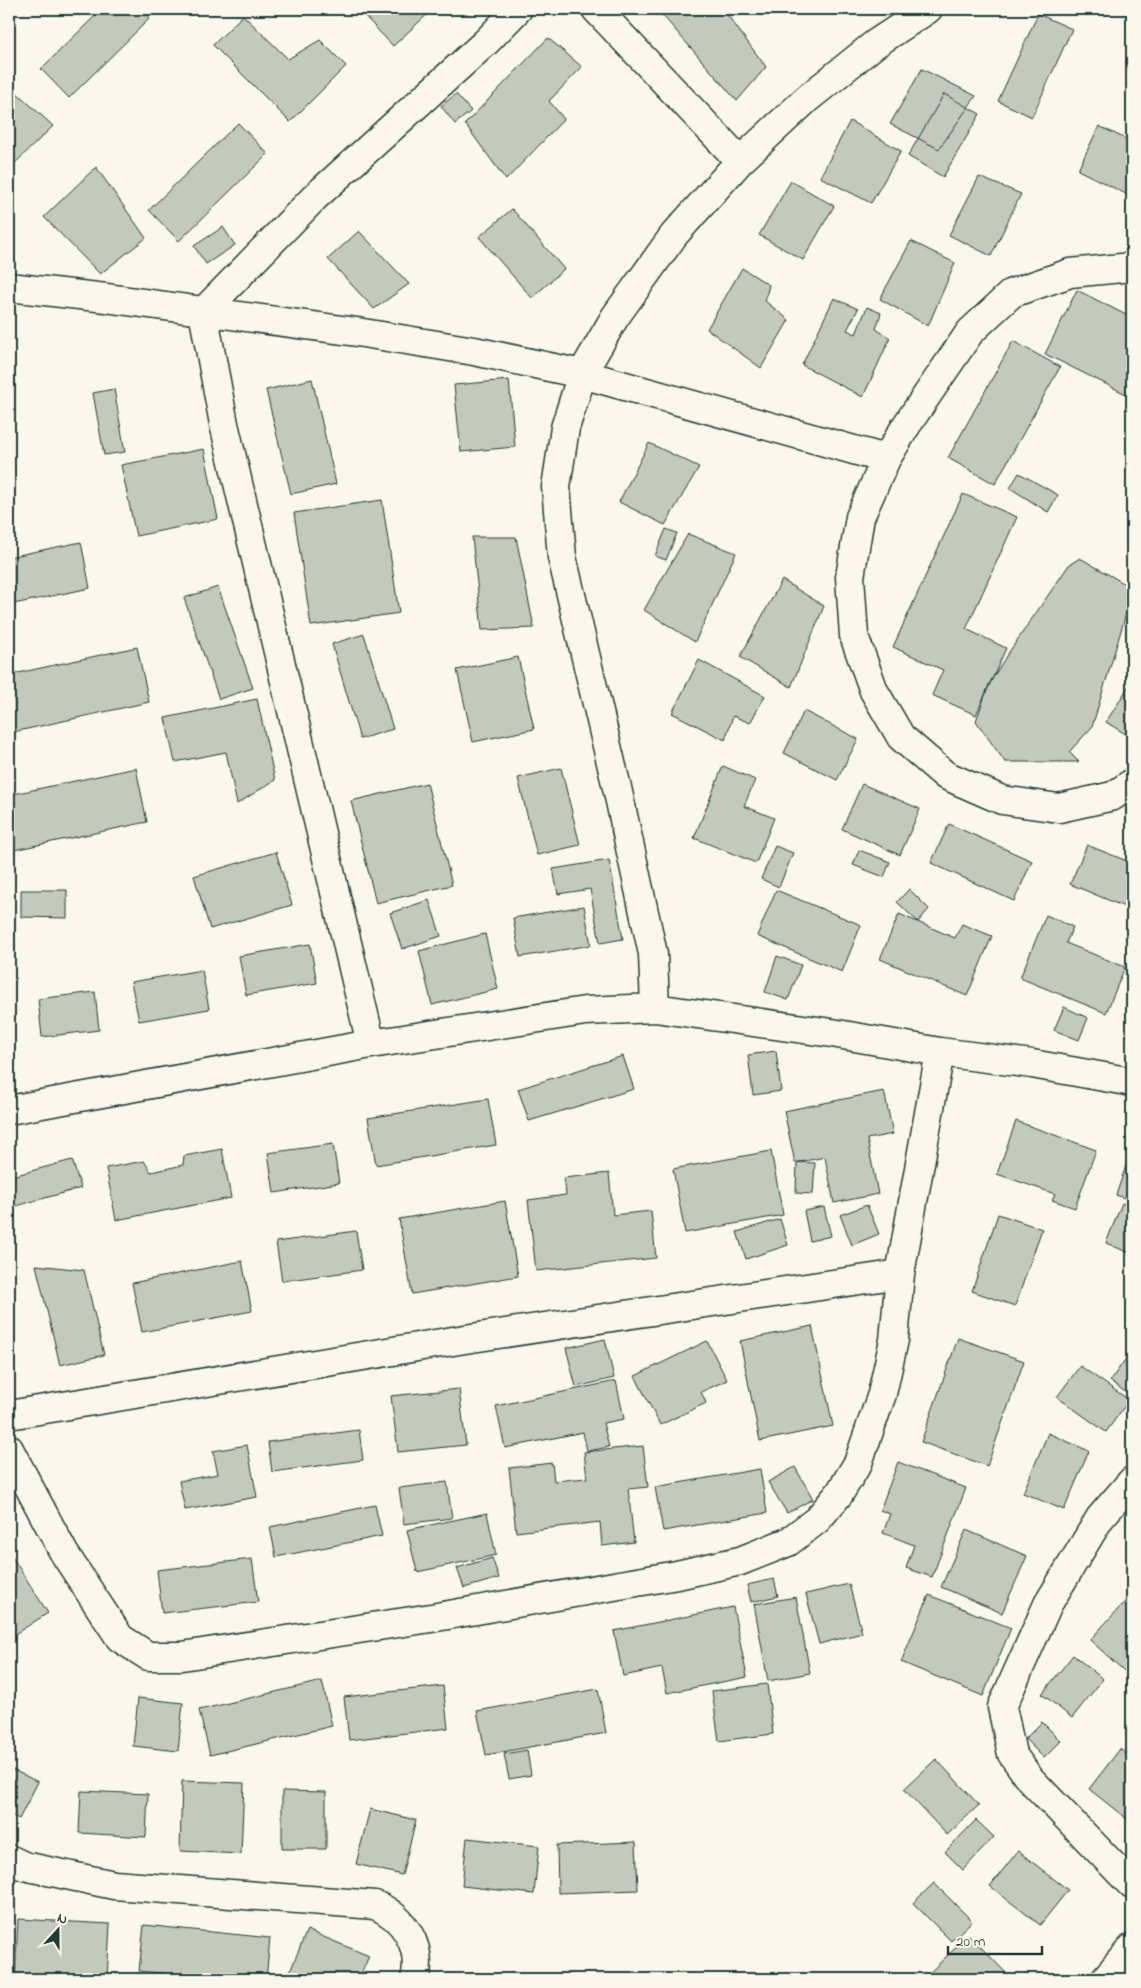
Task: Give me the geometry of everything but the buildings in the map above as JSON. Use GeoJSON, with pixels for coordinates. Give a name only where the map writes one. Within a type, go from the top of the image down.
{"type":"FeatureCollection","features":[{"type":"Feature","properties":{"kind":"street"},"geometry":{"type":"LineString","coordinates":[[204,312],[315,197],[486,42],[518,9]]}},
{"type":"Feature","properties":{"kind":"street"},"geometry":{"type":"LineString","coordinates":[[596,9],[740,161]]}},
{"type":"Feature","properties":{"kind":"street"},"geometry":{"type":"LineString","coordinates":[[656,1008],[653,954],[618,792],[562,557],[556,487],[565,428],[582,374],[614,317],[674,235],[740,161],[808,98],[867,50],[928,9]]}},
{"type":"Feature","properties":{"kind":"street"},"geometry":{"type":"LineString","coordinates":[[1132,267],[1070,273],[1012,293],[970,332],[906,426],[886,459],[860,517],[850,577],[854,636],[874,691],[901,737],[945,775],[1002,800],[1059,808],[1113,796],[1132,783]]}},
{"type":"Feature","properties":{"kind":"street"},"geometry":{"type":"LineString","coordinates":[[9,287],[106,298],[357,332],[474,351],[582,374],[886,459]]}},
{"type":"Feature","properties":{"kind":"street"},"geometry":{"type":"LineString","coordinates":[[204,312],[224,424],[371,1044]]}},
{"type":"Feature","properties":{"kind":"street"},"geometry":{"type":"LineString","coordinates":[[9,1110],[371,1044],[586,1011],[656,1008],[832,1033],[940,1052],[1032,1064],[1132,1082]]}},
{"type":"Feature","properties":{"kind":"street"},"geometry":{"type":"LineString","coordinates":[[9,1449],[64,1553],[120,1638],[148,1656],[182,1656],[431,1618],[678,1575],[740,1561],[788,1542],[817,1520],[839,1494],[858,1463],[882,1394],[894,1340],[900,1274],[940,1052]]}},
{"type":"Feature","properties":{"kind":"street"},"geometry":{"type":"LineString","coordinates":[[9,1414],[465,1339],[900,1274]]}},
{"type":"Feature","properties":{"kind":"street"},"geometry":{"type":"LineString","coordinates":[[1132,1481],[1100,1518],[1048,1604],[1002,1707],[1012,1754],[1030,1779],[1132,1885]]}},
{"type":"Feature","properties":{"kind":"street"},"geometry":{"type":"LineString","coordinates":[[9,1860],[24,1866],[114,1885],[375,1905],[389,1911],[414,1941],[417,1957],[415,1979]]}},
{"type":"Feature","properties":{"kind":"street"},"geometry":{"type":"LineString","coordinates":[[1105,1979],[1132,1948]]}}]}
